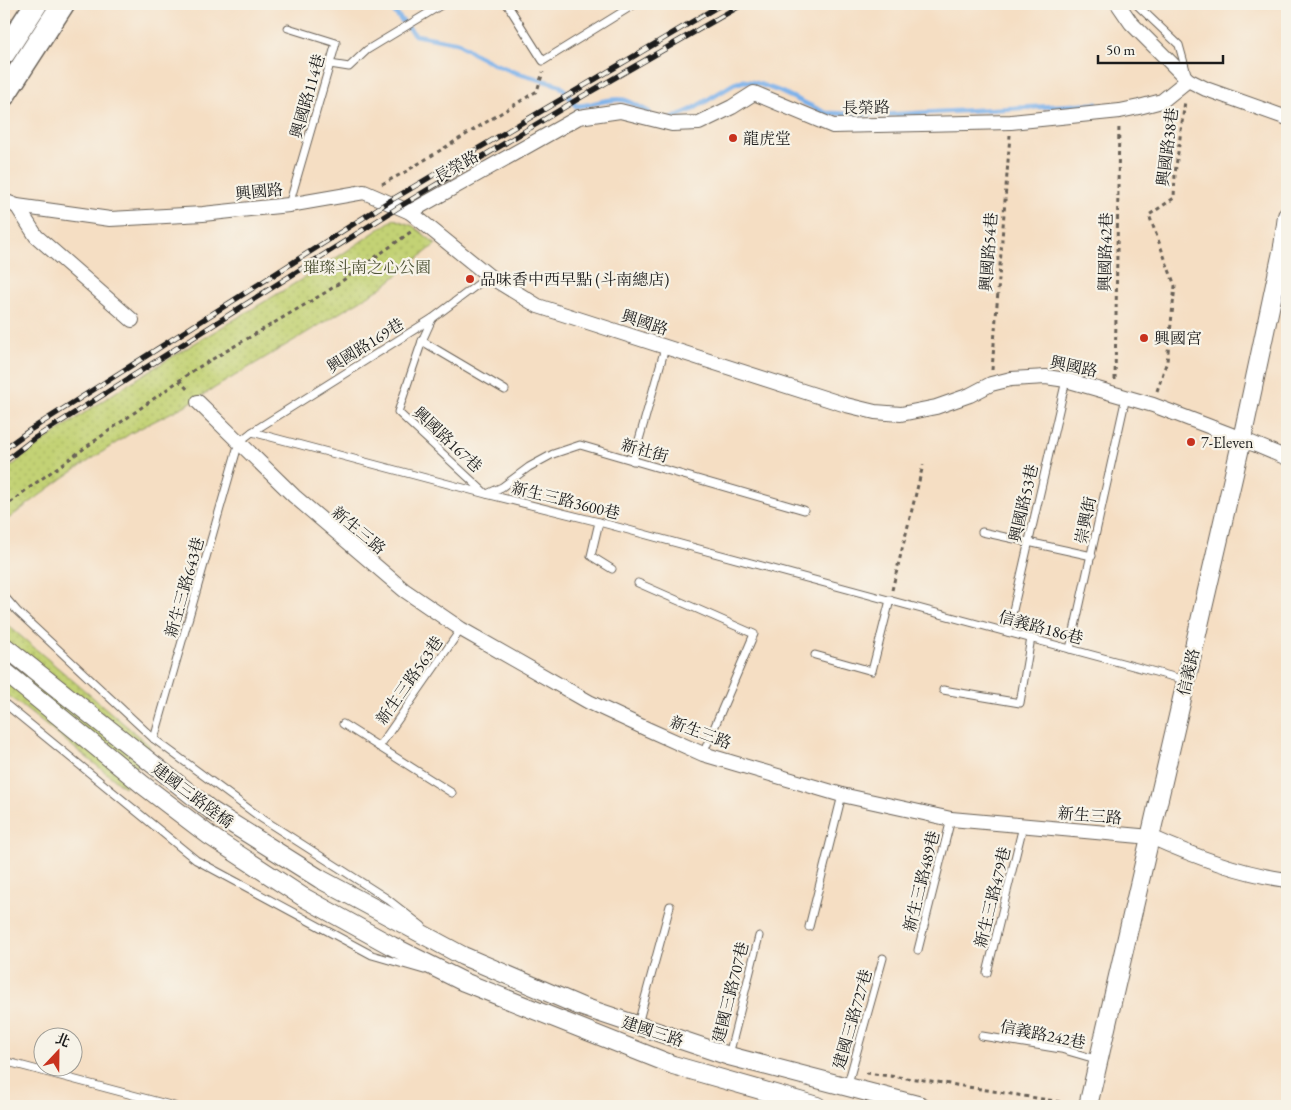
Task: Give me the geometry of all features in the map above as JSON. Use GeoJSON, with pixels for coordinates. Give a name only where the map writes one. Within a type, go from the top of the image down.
{"type":"FeatureCollection","features":[{"type":"Feature","properties":{"kind":"main road"},"geometry":{"type":"LineString","coordinates":[[4,53],[36,4]]}},
{"type":"Feature","properties":{"kind":"main road"},"geometry":{"type":"LineString","coordinates":[[4,95],[63,4]]}},
{"type":"Feature","properties":{"kind":"street"},"geometry":{"type":"LineString","coordinates":[[1118,4],[1131,23],[1188,80],[1206,89],[1287,118]]}},
{"type":"Feature","properties":{"kind":"street","name":"長榮路"},"geometry":{"type":"LineString","coordinates":[[410,212],[579,117],[620,111],[672,124],[699,122],[732,107],[754,93],[833,126],[1010,122],[1120,111],[1162,101],[1188,80]]}},
{"type":"Feature","properties":{"kind":"street","name":"興國路"},"geometry":{"type":"LineString","coordinates":[[4,201],[17,206],[110,219],[203,214],[290,205],[364,192],[410,212],[489,276],[538,306],[846,405],[875,412],[901,414],[936,407],[970,395],[991,384],[1011,379],[1046,376],[1153,405],[1287,458]]}},
{"type":"Feature","properties":{"kind":"street"},"geometry":{"type":"LineString","coordinates":[[17,206],[36,236],[132,320]]}},
{"type":"Feature","properties":{"kind":"street","name":"信義路"},"geometry":{"type":"LineString","coordinates":[[1088,1106],[1242,439],[1285,242],[1287,216]]}},
{"type":"Feature","properties":{"kind":"street","name":"新生三路"},"geometry":{"type":"LineString","coordinates":[[198,402],[294,496],[404,590],[461,629],[589,702],[703,754],[842,794],[951,819],[1151,837],[1181,851],[1244,870],[1287,880]]}},
{"type":"Feature","properties":{"kind":"street","name":"建國三路陸橋"},"geometry":{"type":"LineString","coordinates":[[4,646],[212,811],[320,879],[397,922]]}},
{"type":"Feature","properties":{"kind":"street","name":"建國三路陸橋"},"geometry":{"type":"LineString","coordinates":[[4,671],[143,785],[210,836],[303,897],[392,946]]}},
{"type":"Feature","properties":{"kind":"street","name":"建國三路"},"geometry":{"type":"LineString","coordinates":[[397,922],[463,956],[580,1006],[729,1056],[921,1106]]}},
{"type":"Feature","properties":{"kind":"street","name":"建國三路"},"geometry":{"type":"LineString","coordinates":[[392,946],[464,982],[673,1065],[817,1106]]}},
{"type":"Feature","properties":{"kind":"lane"},"geometry":{"type":"LineString","coordinates":[[330,64],[349,67],[367,50],[443,4]]}},
{"type":"Feature","properties":{"kind":"lane"},"geometry":{"type":"LineString","coordinates":[[507,4],[543,61],[636,4]]}},
{"type":"Feature","properties":{"kind":"lane"},"geometry":{"type":"LineString","coordinates":[[1136,4],[1179,45],[1188,80]]}},
{"type":"Feature","properties":{"kind":"lane","name":"興國路114巷"},"geometry":{"type":"LineString","coordinates":[[288,28],[336,43],[290,205]]}},
{"type":"Feature","properties":{"kind":"lane","name":"興國路169巷"},"geometry":{"type":"LineString","coordinates":[[252,432],[433,318],[489,276]]}},
{"type":"Feature","properties":{"kind":"lane","name":"興國路167巷"},"geometry":{"type":"LineString","coordinates":[[433,318],[422,341],[398,412],[486,494]]}},
{"type":"Feature","properties":{"kind":"lane"},"geometry":{"type":"LineString","coordinates":[[422,341],[505,390]]}},
{"type":"Feature","properties":{"kind":"lane"},"geometry":{"type":"LineString","coordinates":[[633,461],[665,348]]}},
{"type":"Feature","properties":{"kind":"lane","name":"興國路53巷"},"geometry":{"type":"LineString","coordinates":[[1008,632],[1066,380]]}},
{"type":"Feature","properties":{"kind":"lane","name":"崇興街"},"geometry":{"type":"LineString","coordinates":[[1070,649],[1092,556],[1120,395]]}},
{"type":"Feature","properties":{"kind":"lane"},"geometry":{"type":"LineString","coordinates":[[239,442],[252,432]]}},
{"type":"Feature","properties":{"kind":"lane","name":"新生三路3600巷"},"geometry":{"type":"LineString","coordinates":[[252,432],[600,522],[890,600]]}},
{"type":"Feature","properties":{"kind":"lane","name":"新生三路643巷"},"geometry":{"type":"LineString","coordinates":[[154,739],[239,442]]}},
{"type":"Feature","properties":{"kind":"lane","name":"新社街"},"geometry":{"type":"LineString","coordinates":[[486,494],[502,487],[529,466],[554,454],[580,445],[804,510]]}},
{"type":"Feature","properties":{"kind":"lane"},"geometry":{"type":"LineString","coordinates":[[600,522],[590,556],[612,569]]}},
{"type":"Feature","properties":{"kind":"lane"},"geometry":{"type":"LineString","coordinates":[[982,532],[1092,556]]}},
{"type":"Feature","properties":{"kind":"lane"},"geometry":{"type":"LineString","coordinates":[[638,583],[754,634],[703,754]]}},
{"type":"Feature","properties":{"kind":"lane"},"geometry":{"type":"LineString","coordinates":[[4,596],[17,611],[154,739],[261,818],[386,898],[463,956]]}},
{"type":"Feature","properties":{"kind":"lane"},"geometry":{"type":"LineString","coordinates":[[816,655],[872,670],[890,600]]}},
{"type":"Feature","properties":{"kind":"lane","name":"信義路186巷"},"geometry":{"type":"LineString","coordinates":[[890,600],[1186,680]]}},
{"type":"Feature","properties":{"kind":"lane","name":"新生三路563巷"},"geometry":{"type":"LineString","coordinates":[[379,747],[461,629]]}},
{"type":"Feature","properties":{"kind":"lane"},"geometry":{"type":"LineString","coordinates":[[944,690],[1020,703],[1031,638]]}},
{"type":"Feature","properties":{"kind":"lane"},"geometry":{"type":"LineString","coordinates":[[4,703],[196,860],[372,955],[464,982]]}},
{"type":"Feature","properties":{"kind":"lane","name":"新生三路563巷"},"geometry":{"type":"LineString","coordinates":[[343,724],[452,793]]}},
{"type":"Feature","properties":{"kind":"lane"},"geometry":{"type":"LineString","coordinates":[[809,927],[842,794]]}},
{"type":"Feature","properties":{"kind":"lane","name":"新生三路489巷"},"geometry":{"type":"LineString","coordinates":[[918,950],[951,819]]}},
{"type":"Feature","properties":{"kind":"lane","name":"新生三路479巷"},"geometry":{"type":"LineString","coordinates":[[987,973],[1023,826]]}},
{"type":"Feature","properties":{"kind":"lane"},"geometry":{"type":"LineString","coordinates":[[638,1026],[670,906]]}},
{"type":"Feature","properties":{"kind":"lane","name":"建國三路707巷"},"geometry":{"type":"LineString","coordinates":[[729,1056],[759,936]]}},
{"type":"Feature","properties":{"kind":"lane","name":"建國三路727巷"},"geometry":{"type":"LineString","coordinates":[[847,1087],[884,958]]}},
{"type":"Feature","properties":{"kind":"lane","name":"信義路242巷"},"geometry":{"type":"LineString","coordinates":[[982,1036],[1061,1049],[1099,1060]]}},
{"type":"Feature","properties":{"kind":"lane"},"geometry":{"type":"LineString","coordinates":[[4,1061],[174,1106]]}},
{"type":"Feature","properties":{"kind":"path"},"geometry":{"type":"LineString","coordinates":[[364,192],[405,172],[536,91],[543,75],[543,61]]}},
{"type":"Feature","properties":{"kind":"path","name":"興國路38巷"},"geometry":{"type":"LineString","coordinates":[[1153,405],[1167,360],[1175,286],[1149,215],[1174,198],[1175,174],[1188,80]]}},
{"type":"Feature","properties":{"kind":"path","name":"興國路42巷"},"geometry":{"type":"LineString","coordinates":[[1120,111],[1120,395]]}},
{"type":"Feature","properties":{"kind":"path","name":"興國路54巷"},"geometry":{"type":"LineString","coordinates":[[991,384],[1010,122]]}},
{"type":"Feature","properties":{"kind":"path"},"geometry":{"type":"LineString","coordinates":[[4,508],[26,490],[194,370],[328,291],[424,223]]}},
{"type":"Feature","properties":{"kind":"path"},"geometry":{"type":"LineString","coordinates":[[890,600],[923,465]]}},
{"type":"Feature","properties":{"kind":"green space","name":"璀璨斗南之心公園"},"geometry":{"type":"Polygon","coordinates":[[[394,219],[413,226],[436,244],[381,288],[188,404],[131,433],[63,478],[4,522],[4,472],[81,415],[121,389],[325,265],[394,219]]]}},
{"type":"Feature","properties":{"kind":"green space"},"geometry":{"type":"Polygon","coordinates":[[[4,622],[150,746],[124,787],[4,692],[4,622]]]}},
{"type":"Feature","properties":{"kind":"waterway"},"geometry":{"type":"LineString","coordinates":[[387,4],[415,35],[458,43],[492,63],[517,73],[559,85],[576,106],[618,99],[627,101],[649,112]]}},
{"type":"Feature","properties":{"kind":"waterway"},"geometry":{"type":"LineString","coordinates":[[672,118],[691,110],[734,84],[744,81],[779,91],[826,113],[883,115],[1096,104]]}},
{"type":"Feature","properties":{"kind":"railway"},"geometry":{"type":"LineString","coordinates":[[4,449],[30,430],[388,202],[722,4]]}},
{"type":"Feature","properties":{"kind":"railway"},"geometry":{"type":"LineString","coordinates":[[4,462],[35,438],[399,207],[583,96],[743,4]]}},
{"type":"Feature","properties":{"kind":"place","name":"龍虎堂"},"geometry":{"type":"Point","coordinates":[733,138]}},
{"type":"Feature","properties":{"kind":"place","name":"品味香中西早點 (斗南總店)"},"geometry":{"type":"Point","coordinates":[470,279]}},
{"type":"Feature","properties":{"kind":"place","name":"興國宮"},"geometry":{"type":"Point","coordinates":[1144,338]}},
{"type":"Feature","properties":{"kind":"place","name":"7-Eleven"},"geometry":{"type":"Point","coordinates":[1191,442]}}]}
